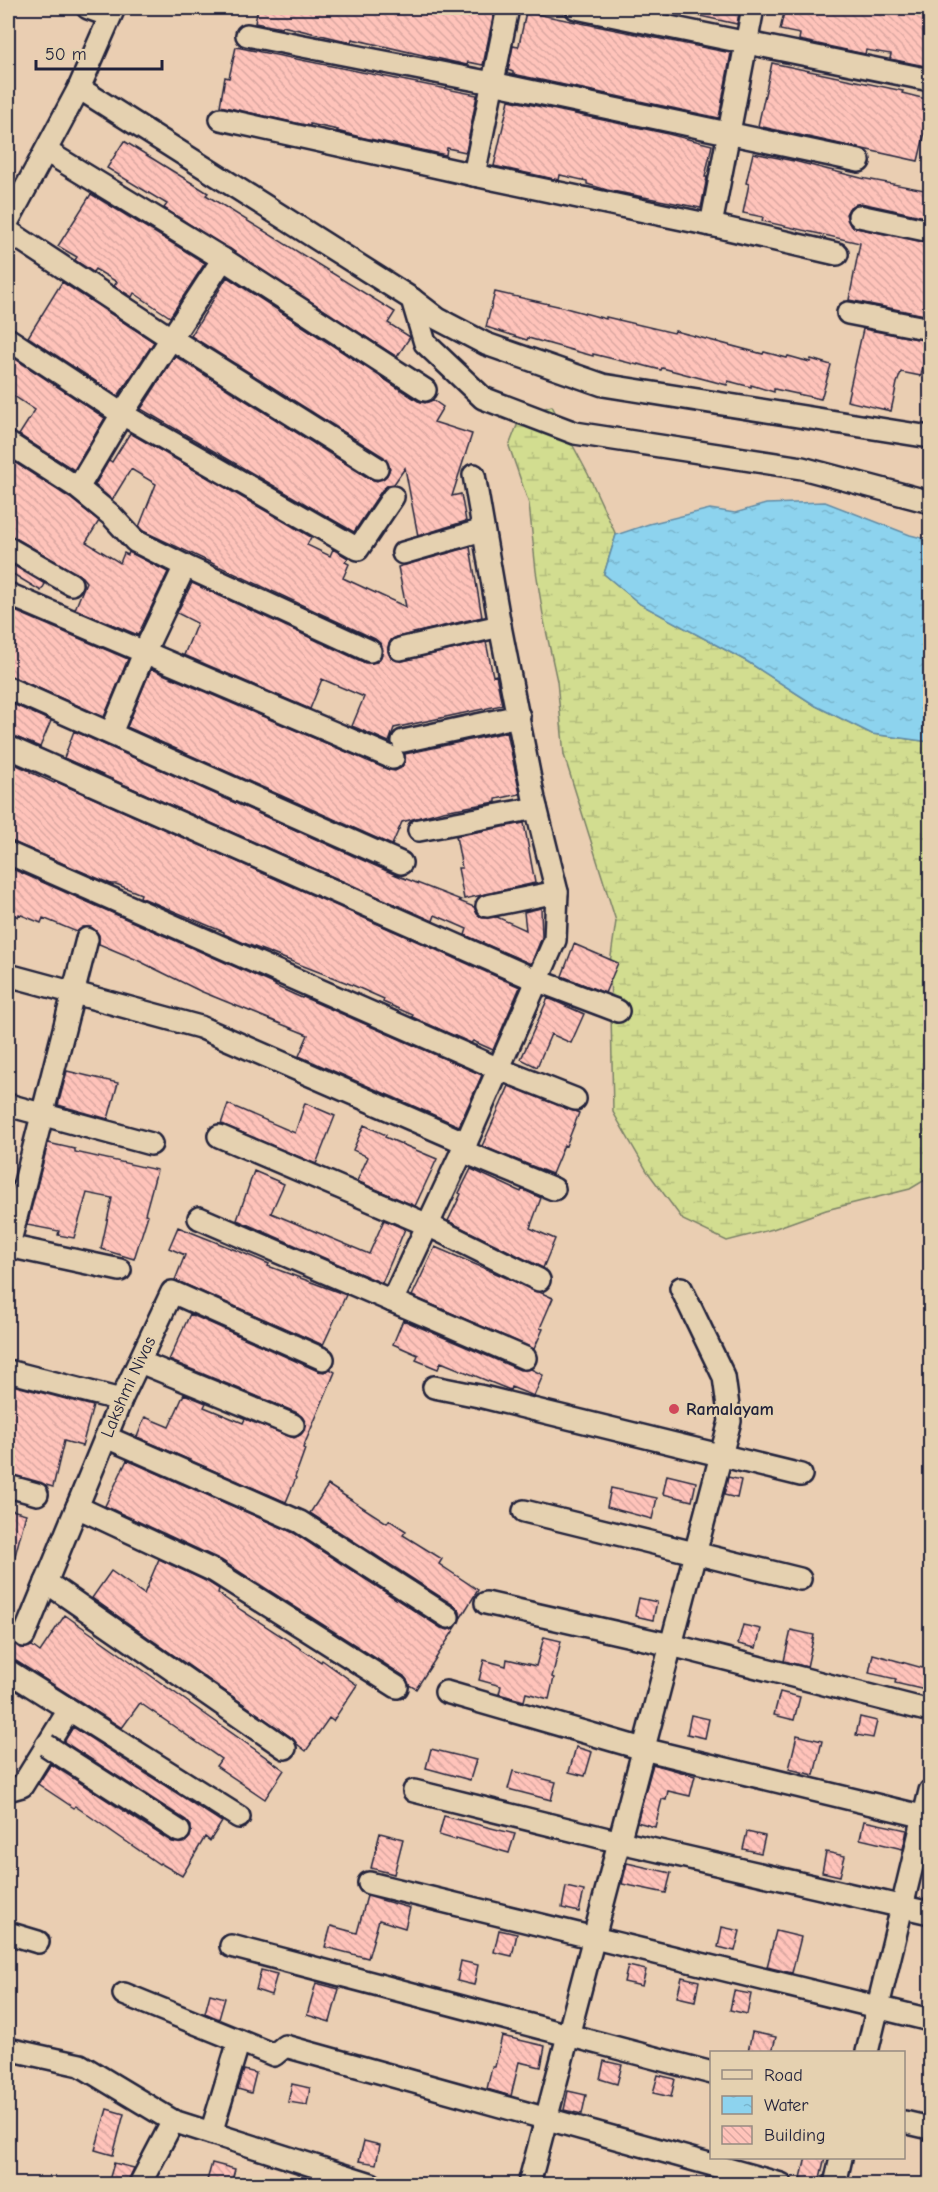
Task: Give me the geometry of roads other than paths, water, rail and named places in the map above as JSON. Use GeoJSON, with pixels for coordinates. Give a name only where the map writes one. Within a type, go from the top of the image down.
{"type":"FeatureCollection","features":[{"type":"Feature","properties":{"kind":"street"},"geometry":{"type":"LineString","coordinates":[[8,221],[79,88],[112,12],[88,8]]}},
{"type":"Feature","properties":{"kind":"street"},"geometry":{"type":"LineString","coordinates":[[474,175],[508,8]]}},
{"type":"Feature","properties":{"kind":"street"},"geometry":{"type":"LineString","coordinates":[[576,8],[930,80]]}},
{"type":"Feature","properties":{"kind":"street"},"geometry":{"type":"LineString","coordinates":[[711,225],[753,8]]}},
{"type":"Feature","properties":{"kind":"street"},"geometry":{"type":"LineString","coordinates":[[248,35],[492,83],[859,161]]}},
{"type":"Feature","properties":{"kind":"street"},"geometry":{"type":"LineString","coordinates":[[79,88],[412,299],[438,320],[486,345],[603,385],[930,437]]}},
{"type":"Feature","properties":{"kind":"street"},"geometry":{"type":"LineString","coordinates":[[221,119],[837,254]]}},
{"type":"Feature","properties":{"kind":"street"},"geometry":{"type":"LineString","coordinates":[[46,151],[223,259],[425,390]]}},
{"type":"Feature","properties":{"kind":"street"},"geometry":{"type":"LineString","coordinates":[[859,216],[930,231]]}},
{"type":"Feature","properties":{"kind":"street"},"geometry":{"type":"LineString","coordinates":[[8,231],[172,339],[377,468]]}},
{"type":"Feature","properties":{"kind":"street"},"geometry":{"type":"LineString","coordinates":[[78,488],[122,414],[223,259]]}},
{"type":"Feature","properties":{"kind":"street"},"geometry":{"type":"LineString","coordinates":[[412,299],[425,343],[483,398],[575,433],[802,468],[930,502]]}},
{"type":"Feature","properties":{"kind":"street"},"geometry":{"type":"LineString","coordinates":[[848,313],[930,329]]}},
{"type":"Feature","properties":{"kind":"street"},"geometry":{"type":"LineString","coordinates":[[8,339],[122,414],[358,549],[393,497]]}},
{"type":"Feature","properties":{"kind":"street"},"geometry":{"type":"LineString","coordinates":[[8,443],[78,488],[111,514],[135,541],[370,651]]}},
{"type":"Feature","properties":{"kind":"street"},"geometry":{"type":"LineString","coordinates":[[392,1301],[464,1147],[555,940],[557,892],[536,808],[500,626],[474,475]]}},
{"type":"Feature","properties":{"kind":"street"},"geometry":{"type":"LineString","coordinates":[[403,553],[483,530]]}},
{"type":"Feature","properties":{"kind":"street"},"geometry":{"type":"LineString","coordinates":[[8,548],[71,584]]}},
{"type":"Feature","properties":{"kind":"street"},"geometry":{"type":"LineString","coordinates":[[111,733],[144,652],[185,566]]}},
{"type":"Feature","properties":{"kind":"street"},"geometry":{"type":"LineString","coordinates":[[8,594],[144,652],[398,750],[519,716]]}},
{"type":"Feature","properties":{"kind":"street"},"geometry":{"type":"LineString","coordinates":[[400,649],[500,626]]}},
{"type":"Feature","properties":{"kind":"street"},"geometry":{"type":"LineString","coordinates":[[8,688],[401,862]]}},
{"type":"Feature","properties":{"kind":"street"},"geometry":{"type":"LineString","coordinates":[[8,747],[536,980],[618,1011]]}},
{"type":"Feature","properties":{"kind":"street"},"geometry":{"type":"LineString","coordinates":[[419,830],[536,808]]}},
{"type":"Feature","properties":{"kind":"street"},"geometry":{"type":"LineString","coordinates":[[8,853],[499,1069],[575,1099]]}},
{"type":"Feature","properties":{"kind":"street"},"geometry":{"type":"LineString","coordinates":[[487,906],[557,892]]}},
{"type":"Feature","properties":{"kind":"street"},"geometry":{"type":"LineString","coordinates":[[87,939],[8,1247],[120,1270]]}},
{"type":"Feature","properties":{"kind":"street"},"geometry":{"type":"LineString","coordinates":[[8,975],[200,1027],[554,1190]]}},
{"type":"Feature","properties":{"kind":"street"},"geometry":{"type":"LineString","coordinates":[[8,1105],[151,1144]]}},
{"type":"Feature","properties":{"kind":"street"},"geometry":{"type":"LineString","coordinates":[[219,1136],[428,1225],[539,1280]]}},
{"type":"Feature","properties":{"kind":"street"},"geometry":{"type":"LineString","coordinates":[[199,1218],[525,1358]]}},
{"type":"Feature","properties":{"kind":"street"},"geometry":{"type":"LineString","coordinates":[[529,2184],[730,1421],[724,1377],[681,1288]]}},
{"type":"Feature","properties":{"kind":"street","name":"Lakshmi Nivas"},"geometry":{"type":"LineString","coordinates":[[24,1636],[106,1437],[171,1292],[323,1359]]}},
{"type":"Feature","properties":{"kind":"street"},"geometry":{"type":"LineString","coordinates":[[140,1362],[292,1425]]}},
{"type":"Feature","properties":{"kind":"street"},"geometry":{"type":"LineString","coordinates":[[8,1371],[122,1400]]}},
{"type":"Feature","properties":{"kind":"street"},"geometry":{"type":"LineString","coordinates":[[434,1387],[801,1475]]}},
{"type":"Feature","properties":{"kind":"street"},"geometry":{"type":"LineString","coordinates":[[106,1437],[300,1522],[448,1617]]}},
{"type":"Feature","properties":{"kind":"street"},"geometry":{"type":"LineString","coordinates":[[8,1486],[37,1494]]}},
{"type":"Feature","properties":{"kind":"street"},"geometry":{"type":"LineString","coordinates":[[77,1507],[214,1571],[397,1687]]}},
{"type":"Feature","properties":{"kind":"street"},"geometry":{"type":"LineString","coordinates":[[524,1511],[800,1579]]}},
{"type":"Feature","properties":{"kind":"street"},"geometry":{"type":"LineString","coordinates":[[46,1582],[285,1748]]}},
{"type":"Feature","properties":{"kind":"street"},"geometry":{"type":"LineString","coordinates":[[486,1603],[671,1645],[930,1711]]}},
{"type":"Feature","properties":{"kind":"street"},"geometry":{"type":"LineString","coordinates":[[8,1671],[239,1818]]}},
{"type":"Feature","properties":{"kind":"street"},"geometry":{"type":"LineString","coordinates":[[446,1692],[643,1749],[927,1817]]}},
{"type":"Feature","properties":{"kind":"street"},"geometry":{"type":"LineString","coordinates":[[8,1790],[22,1786],[69,1710]]}},
{"type":"Feature","properties":{"kind":"street"},"geometry":{"type":"LineString","coordinates":[[52,1749],[179,1831]]}},
{"type":"Feature","properties":{"kind":"street"},"geometry":{"type":"LineString","coordinates":[[414,1791],[620,1842],[930,1913]]}},
{"type":"Feature","properties":{"kind":"street"},"geometry":{"type":"LineString","coordinates":[[867,2051],[902,1907],[927,1817],[930,1791]]}},
{"type":"Feature","properties":{"kind":"street"},"geometry":{"type":"LineString","coordinates":[[369,1883],[930,2020]]}},
{"type":"Feature","properties":{"kind":"street"},"geometry":{"type":"LineString","coordinates":[[8,1933],[38,1942]]}},
{"type":"Feature","properties":{"kind":"street"},"geometry":{"type":"LineString","coordinates":[[231,1946],[710,2073]]}},
{"type":"Feature","properties":{"kind":"street"},"geometry":{"type":"LineString","coordinates":[[124,1994],[274,2055],[285,2046],[781,2184]]}},
{"type":"Feature","properties":{"kind":"street"},"geometry":{"type":"LineString","coordinates":[[211,2133],[239,2041]]}},
{"type":"Feature","properties":{"kind":"street"},"geometry":{"type":"LineString","coordinates":[[8,2049],[80,2065],[173,2121],[371,2184]]}},
{"type":"Feature","properties":{"kind":"street"},"geometry":{"type":"LineString","coordinates":[[140,2184],[173,2121]]}},
{"type":"Feature","properties":{"kind":"street"},"geometry":{"type":"LineString","coordinates":[[905,2122],[930,2128]]}},
{"type":"Feature","properties":{"kind":"street"},"geometry":{"type":"LineString","coordinates":[[835,2184],[841,2159]]}},
{"type":"Feature","properties":{"kind":"water"},"geometry":{"type":"Polygon","coordinates":[[[825,502],[910,535],[930,540],[930,742],[872,734],[816,706],[748,662],[640,604],[604,574],[616,535],[649,524],[710,509],[735,513],[766,504],[825,502]]]}},
{"type":"Feature","properties":{"kind":"place","name":"Ramalayam"},"geometry":{"type":"Point","coordinates":[674,1409]}}]}
